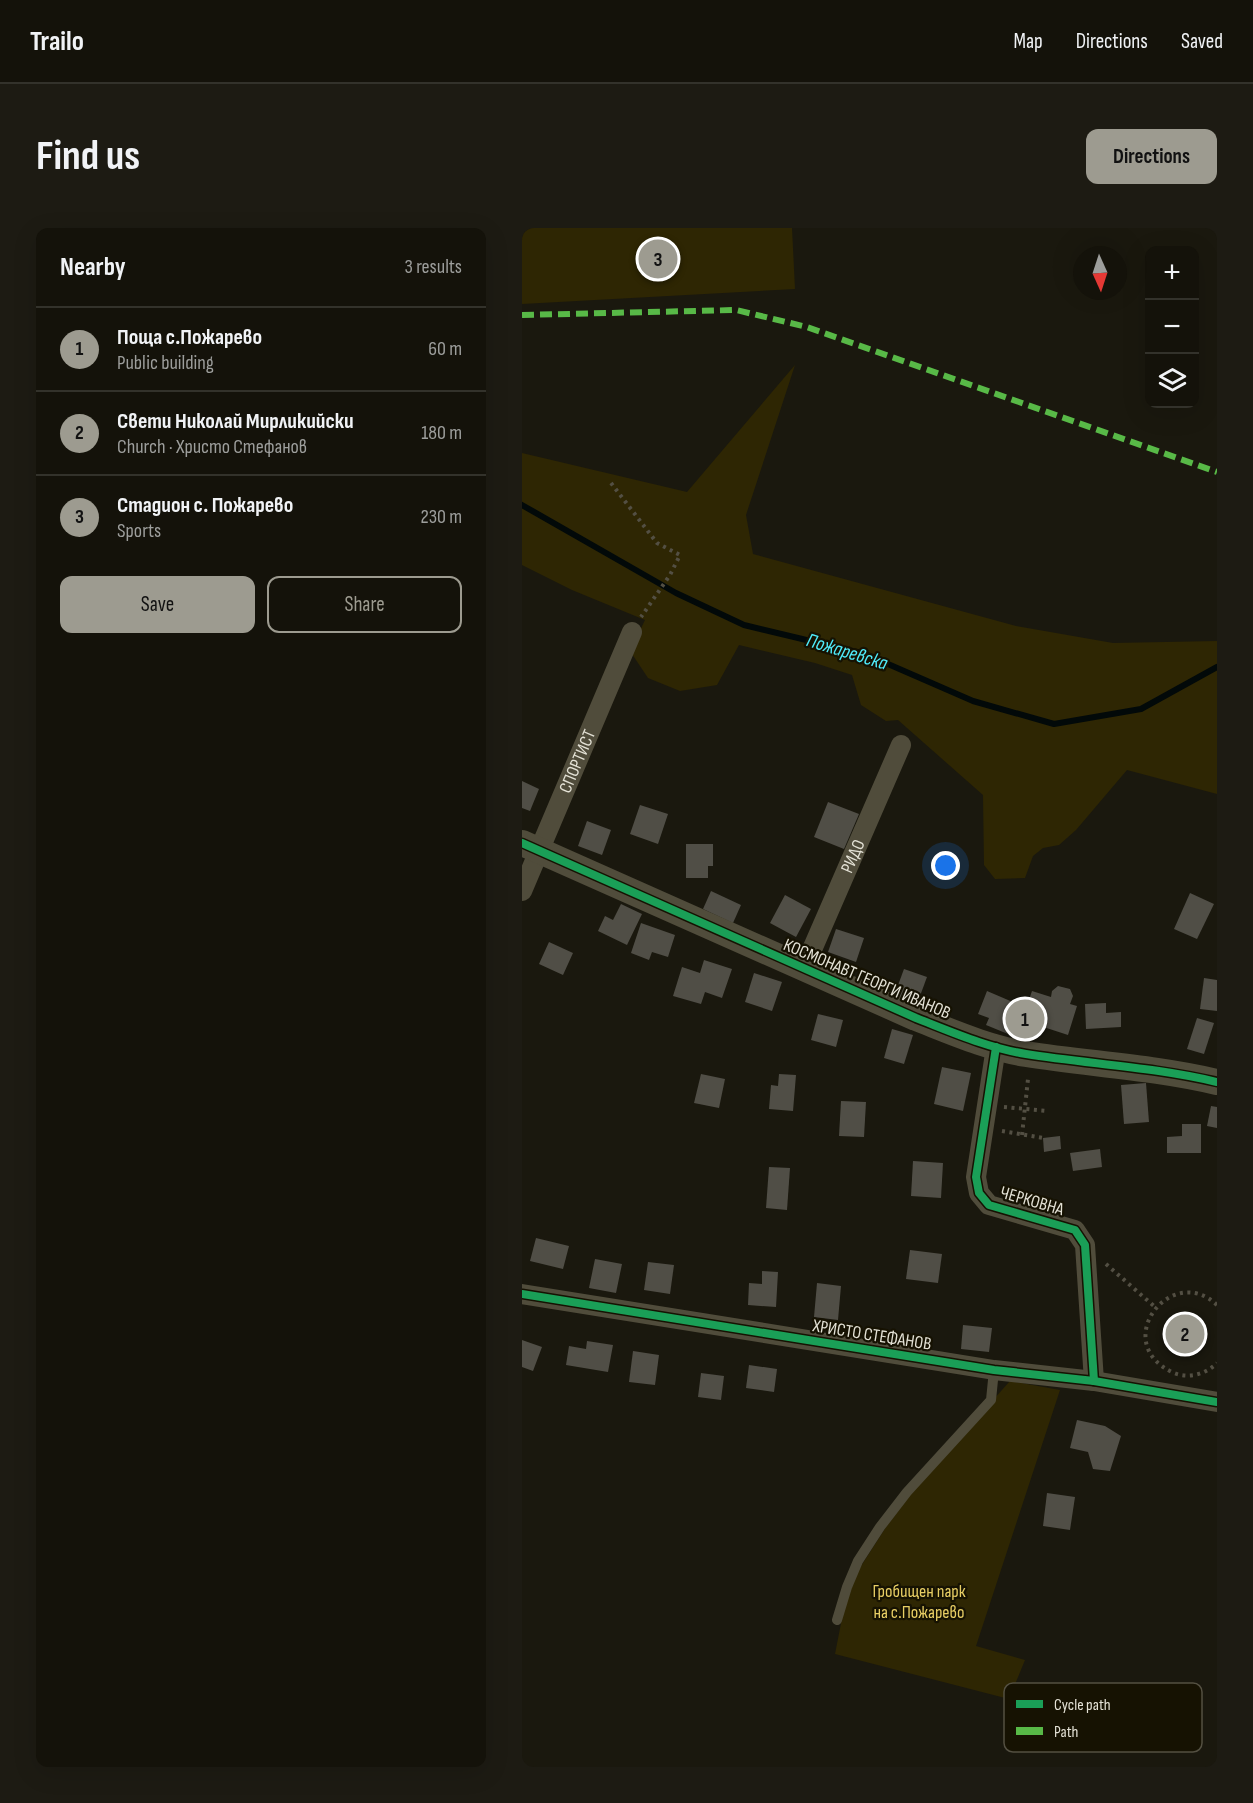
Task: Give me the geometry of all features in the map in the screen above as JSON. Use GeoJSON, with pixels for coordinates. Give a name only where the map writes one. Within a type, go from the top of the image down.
{"type":"FeatureCollection","features":[{"type":"Feature","properties":{"kind":"street","name":"СПОРТИСТ"},"geometry":{"type":"LineString","coordinates":[[522,891],[530,846],[632,632]]}},
{"type":"Feature","properties":{"kind":"street","name":"РИДО"},"geometry":{"type":"LineString","coordinates":[[804,968],[901,745]]}},
{"type":"Feature","properties":{"kind":"street","name":"КОСМОНАВТ ГЕОРГИ ИВАНОВ"},"geometry":{"type":"LineString","coordinates":[[530,846],[916,1018],[996,1047],[1024,1054],[1167,1071],[1217,1082]]}},
{"type":"Feature","properties":{"kind":"street","name":"ЧЕРКОВНА"},"geometry":{"type":"LineString","coordinates":[[996,1047],[976,1177],[979,1193],[989,1205],[1075,1230],[1085,1245]]}},
{"type":"Feature","properties":{"kind":"street"},"geometry":{"type":"LineString","coordinates":[[1085,1245],[1094,1381]]}},
{"type":"Feature","properties":{"kind":"street","name":"ХРИСТО СТЕФАНОВ"},"geometry":{"type":"LineString","coordinates":[[522,1294],[994,1370],[1094,1381],[1217,1402]]}},
{"type":"Feature","properties":{"kind":"lane"},"geometry":{"type":"LineString","coordinates":[[837,1620],[847,1587],[869,1544],[907,1492],[990,1400],[994,1370]]}},
{"type":"Feature","properties":{"kind":"path"},"geometry":{"type":"LineString","coordinates":[[611,483],[657,543],[680,555],[670,575],[646,609]]}},
{"type":"Feature","properties":{"kind":"path"},"geometry":{"type":"LineString","coordinates":[[1022,1135],[1028,1079]]}},
{"type":"Feature","properties":{"kind":"path"},"geometry":{"type":"LineString","coordinates":[[1000,1106],[1048,1111]]}},
{"type":"Feature","properties":{"kind":"path"},"geometry":{"type":"LineString","coordinates":[[991,1130],[1043,1138]]}},
{"type":"Feature","properties":{"kind":"path"},"geometry":{"type":"LineString","coordinates":[[1085,1245],[1155,1307]]}},
{"type":"Feature","properties":{"kind":"path"},"geometry":{"type":"LineString","coordinates":[[1217,1305],[1195,1293],[1180,1293],[1166,1298],[1155,1307],[1146,1328],[1146,1343],[1152,1356],[1161,1367],[1181,1376],[1195,1375],[1217,1363]]}},
{"type":"Feature","properties":{"kind":"green space"},"geometry":{"type":"Polygon","coordinates":[[[522,228],[792,228],[795,289],[522,304],[522,228]]]}},
{"type":"Feature","properties":{"kind":"green space"},"geometry":{"type":"Polygon","coordinates":[[[795,365],[746,515],[753,554],[1016,626],[1113,643],[1217,641],[1217,794],[1127,770],[1076,830],[1059,845],[1043,848],[1033,856],[1025,878],[995,879],[984,865],[983,795],[898,720],[886,721],[861,705],[852,675],[815,663],[739,645],[717,685],[680,691],[648,678],[630,651],[645,620],[572,590],[522,565],[522,453],[687,492],[795,365]]]}},
{"type":"Feature","properties":{"kind":"green space","name":"Гробищен парк на с.Пожарево"},"geometry":{"type":"Polygon","coordinates":[[[1010,1381],[1060,1390],[976,1646],[1025,1660],[1016,1683],[1004,1683],[1004,1698],[835,1654],[844,1608],[854,1577],[886,1527],[924,1477],[1010,1381]]]}},
{"type":"Feature","properties":{"kind":"building"},"geometry":{"type":"Polygon","coordinates":[[[522,781],[539,789],[530,811],[522,808],[522,781]]]}},
{"type":"Feature","properties":{"kind":"building"},"geometry":{"type":"Polygon","coordinates":[[[828,802],[859,814],[844,849],[814,837],[828,802]]]}},
{"type":"Feature","properties":{"kind":"building"},"geometry":{"type":"Polygon","coordinates":[[[640,805],[668,814],[658,844],[630,834],[640,805]]]}},
{"type":"Feature","properties":{"kind":"building"},"geometry":{"type":"Polygon","coordinates":[[[587,821],[611,830],[602,855],[578,846],[587,821]]]}},
{"type":"Feature","properties":{"kind":"building"},"geometry":{"type":"Polygon","coordinates":[[[686,844],[713,844],[713,866],[708,866],[708,878],[686,878],[686,844]]]}},
{"type":"Feature","properties":{"kind":"building"},"geometry":{"type":"Polygon","coordinates":[[[711,891],[741,905],[733,923],[703,909],[711,891]]]}},
{"type":"Feature","properties":{"kind":"building"},"geometry":{"type":"Polygon","coordinates":[[[1190,893],[1214,904],[1197,939],[1174,929],[1190,893]]]}},
{"type":"Feature","properties":{"kind":"building"},"geometry":{"type":"Polygon","coordinates":[[[785,895],[811,909],[796,937],[770,923],[785,895]]]}},
{"type":"Feature","properties":{"kind":"building"},"geometry":{"type":"Polygon","coordinates":[[[621,904],[642,914],[627,945],[598,931],[605,916],[613,920],[621,904]]]}},
{"type":"Feature","properties":{"kind":"building"},"geometry":{"type":"Polygon","coordinates":[[[641,923],[675,935],[668,957],[652,952],[649,960],[631,953],[641,923]]]}},
{"type":"Feature","properties":{"kind":"building"},"geometry":{"type":"Polygon","coordinates":[[[836,929],[864,938],[856,962],[828,952],[836,929]]]}},
{"type":"Feature","properties":{"kind":"building"},"geometry":{"type":"Polygon","coordinates":[[[549,942],[573,953],[563,975],[539,964],[549,942]]]}},
{"type":"Feature","properties":{"kind":"building"},"geometry":{"type":"Polygon","coordinates":[[[704,960],[732,969],[722,998],[705,992],[701,1004],[673,996],[682,967],[700,973],[704,960]]]}},
{"type":"Feature","properties":{"kind":"building"},"geometry":{"type":"Polygon","coordinates":[[[904,969],[927,977],[917,1004],[894,996],[904,969]]]}},
{"type":"Feature","properties":{"kind":"building"},"geometry":{"type":"Polygon","coordinates":[[[754,973],[782,982],[772,1011],[745,1002],[754,973]]]}},
{"type":"Feature","properties":{"kind":"building"},"geometry":{"type":"Polygon","coordinates":[[[1204,978],[1217,980],[1217,1011],[1200,1009],[1204,978]]]}},
{"type":"Feature","properties":{"kind":"building"},"geometry":{"type":"Polygon","coordinates":[[[1058,986],[1070,989],[1073,996],[1070,1004],[1077,1006],[1068,1035],[1022,1020],[1032,991],[1051,997],[1052,991],[1058,986]]]}},
{"type":"Feature","properties":{"kind":"building"},"geometry":{"type":"Polygon","coordinates":[[[987,991],[1020,1005],[1008,1034],[986,1025],[989,1018],[978,1014],[987,991]]]}},
{"type":"Feature","properties":{"kind":"building"},"geometry":{"type":"Polygon","coordinates":[[[1106,1003],[1106,1013],[1121,1012],[1121,1027],[1086,1029],[1085,1004],[1106,1003]]]}},
{"type":"Feature","properties":{"kind":"building"},"geometry":{"type":"Polygon","coordinates":[[[818,1014],[843,1020],[836,1047],[811,1040],[818,1014]]]}},
{"type":"Feature","properties":{"kind":"building"},"geometry":{"type":"Polygon","coordinates":[[[1197,1018],[1214,1023],[1204,1054],[1187,1049],[1197,1018]]]}},
{"type":"Feature","properties":{"kind":"building"},"geometry":{"type":"Polygon","coordinates":[[[892,1029],[913,1035],[904,1064],[884,1058],[892,1029]]]}},
{"type":"Feature","properties":{"kind":"building"},"geometry":{"type":"Polygon","coordinates":[[[942,1067],[971,1073],[963,1111],[934,1104],[942,1067]]]}},
{"type":"Feature","properties":{"kind":"building"},"geometry":{"type":"Polygon","coordinates":[[[701,1074],[725,1079],[719,1108],[694,1103],[701,1074]]]}},
{"type":"Feature","properties":{"kind":"building"},"geometry":{"type":"Polygon","coordinates":[[[779,1074],[796,1075],[793,1111],[769,1109],[771,1085],[778,1086],[779,1074]]]}},
{"type":"Feature","properties":{"kind":"building"},"geometry":{"type":"Polygon","coordinates":[[[1146,1083],[1149,1122],[1124,1124],[1121,1085],[1146,1083]]]}},
{"type":"Feature","properties":{"kind":"building"},"geometry":{"type":"Polygon","coordinates":[[[841,1101],[866,1102],[864,1137],[839,1136],[841,1101]]]}},
{"type":"Feature","properties":{"kind":"building"},"geometry":{"type":"Polygon","coordinates":[[[1211,1106],[1217,1107],[1217,1128],[1207,1126],[1211,1106]]]}},
{"type":"Feature","properties":{"kind":"building"},"geometry":{"type":"Polygon","coordinates":[[[1182,1124],[1201,1124],[1201,1153],[1167,1153],[1167,1137],[1182,1136],[1182,1124]]]}},
{"type":"Feature","properties":{"kind":"building"},"geometry":{"type":"Polygon","coordinates":[[[1060,1136],[1061,1149],[1044,1152],[1043,1138],[1060,1136]]]}},
{"type":"Feature","properties":{"kind":"building"},"geometry":{"type":"Polygon","coordinates":[[[1100,1149],[1102,1167],[1073,1171],[1070,1153],[1100,1149]]]}},
{"type":"Feature","properties":{"kind":"building"},"geometry":{"type":"Polygon","coordinates":[[[913,1161],[943,1163],[941,1198],[911,1196],[913,1161]]]}},
{"type":"Feature","properties":{"kind":"building"},"geometry":{"type":"Polygon","coordinates":[[[769,1167],[790,1168],[787,1210],[766,1208],[769,1167]]]}},
{"type":"Feature","properties":{"kind":"building"},"geometry":{"type":"Polygon","coordinates":[[[536,1238],[569,1246],[563,1269],[530,1261],[536,1238]]]}},
{"type":"Feature","properties":{"kind":"building"},"geometry":{"type":"Polygon","coordinates":[[[910,1250],[942,1254],[938,1283],[906,1279],[910,1250]]]}},
{"type":"Feature","properties":{"kind":"building"},"geometry":{"type":"Polygon","coordinates":[[[595,1259],[622,1264],[616,1293],[589,1288],[595,1259]]]}},
{"type":"Feature","properties":{"kind":"building"},"geometry":{"type":"Polygon","coordinates":[[[648,1262],[674,1265],[670,1294],[644,1290],[648,1262]]]}},
{"type":"Feature","properties":{"kind":"building"},"geometry":{"type":"Polygon","coordinates":[[[762,1271],[778,1272],[776,1307],[748,1305],[749,1283],[762,1284],[762,1271]]]}},
{"type":"Feature","properties":{"kind":"building"},"geometry":{"type":"Polygon","coordinates":[[[817,1283],[841,1286],[838,1320],[814,1317],[817,1283]]]}},
{"type":"Feature","properties":{"kind":"building"},"geometry":{"type":"Polygon","coordinates":[[[1203,1320],[1204,1345],[1172,1346],[1166,1336],[1168,1330],[1172,1328],[1171,1321],[1203,1320]]]}},
{"type":"Feature","properties":{"kind":"building"},"geometry":{"type":"Polygon","coordinates":[[[963,1325],[992,1328],[989,1352],[961,1349],[963,1325]]]}},
{"type":"Feature","properties":{"kind":"building"},"geometry":{"type":"Polygon","coordinates":[[[522,1340],[542,1347],[533,1371],[522,1367],[522,1340]]]}},
{"type":"Feature","properties":{"kind":"building"},"geometry":{"type":"Polygon","coordinates":[[[587,1341],[613,1345],[608,1372],[566,1365],[569,1346],[586,1349],[587,1341]]]}},
{"type":"Feature","properties":{"kind":"building"},"geometry":{"type":"Polygon","coordinates":[[[633,1351],[659,1355],[655,1385],[629,1382],[633,1351]]]}},
{"type":"Feature","properties":{"kind":"building"},"geometry":{"type":"Polygon","coordinates":[[[749,1365],[777,1369],[774,1392],[746,1388],[749,1365]]]}},
{"type":"Feature","properties":{"kind":"building"},"geometry":{"type":"Polygon","coordinates":[[[701,1373],[724,1376],[721,1400],[698,1397],[701,1373]]]}},
{"type":"Feature","properties":{"kind":"building"},"geometry":{"type":"Polygon","coordinates":[[[1077,1420],[1105,1426],[1121,1436],[1110,1471],[1093,1469],[1088,1452],[1070,1448],[1077,1420]]]}},
{"type":"Feature","properties":{"kind":"building"},"geometry":{"type":"Polygon","coordinates":[[[1047,1493],[1075,1497],[1070,1530],[1043,1526],[1047,1493]]]}},
{"type":"Feature","properties":{"kind":"waterway","name":"Пожаревска"},"geometry":{"type":"LineString","coordinates":[[522,505],[676,593],[744,625],[865,654],[973,701],[1054,724],[1141,709],[1217,667]]}},
{"type":"Feature","properties":{"kind":"marked path"},"geometry":{"type":"LineString","coordinates":[[522,315],[736,310],[807,327],[1217,472]]}},
{"type":"Feature","properties":{"kind":"cycle path"},"geometry":{"type":"LineString","coordinates":[[522,843],[916,1018],[970,1039],[1026,1054],[1145,1069],[1217,1082]]}},
{"type":"Feature","properties":{"kind":"cycle path"},"geometry":{"type":"LineString","coordinates":[[996,1047],[976,1177],[979,1193],[989,1205],[1075,1230],[1085,1245],[1094,1381]]}},
{"type":"Feature","properties":{"kind":"cycle path"},"geometry":{"type":"LineString","coordinates":[[522,1294],[994,1370],[1094,1381],[1217,1402]]}},
{"type":"Feature","properties":{"kind":"place","name":"Стадион с. Пожарево"},"geometry":{"type":"Point","coordinates":[658,259]}},
{"type":"Feature","properties":{"kind":"place","name":"Поща с.Пожарево"},"geometry":{"type":"Point","coordinates":[1025,1019]}},
{"type":"Feature","properties":{"kind":"place","name":"Свети Николай Мирликийски"},"geometry":{"type":"Point","coordinates":[1185,1334]}}]}
